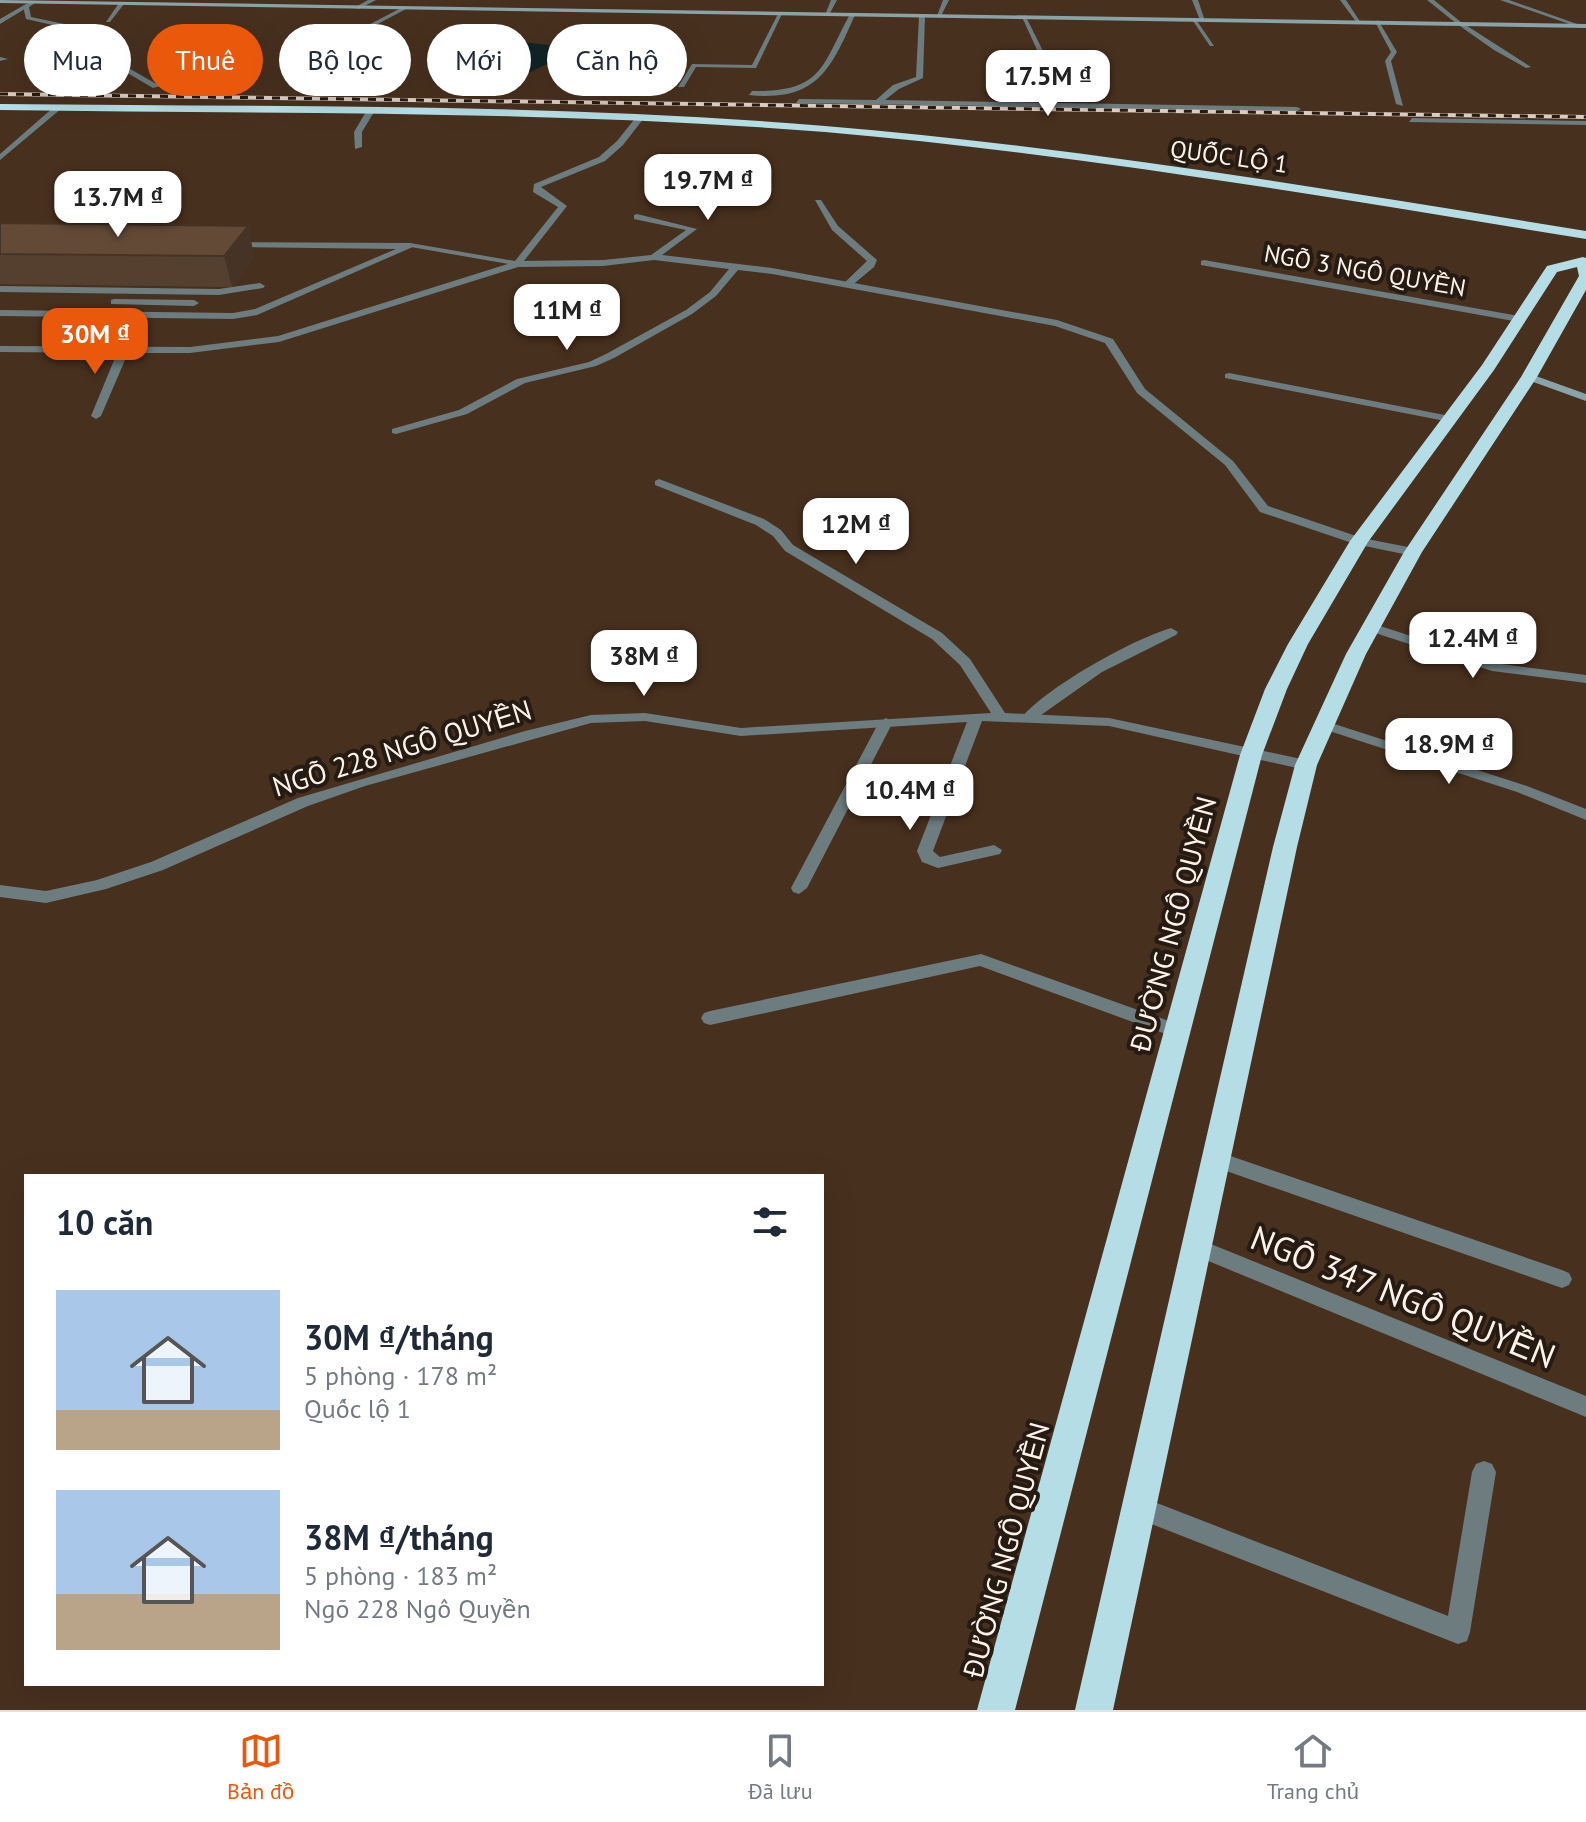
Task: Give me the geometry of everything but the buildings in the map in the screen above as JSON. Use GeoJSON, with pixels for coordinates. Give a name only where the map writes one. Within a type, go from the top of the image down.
{"type":"FeatureCollection","features":[{"type":"Feature","properties":{"kind":"highway","name":"QUỐC LỘ 1"},"geometry":{"type":"LineString","coordinates":[[0,107],[640,118],[822,129],[1038,152],[1586,235]]}},
{"type":"Feature","properties":{"kind":"highway","name":"ĐƯỜNG NGÔ QUYỀN"},"geometry":{"type":"LineString","coordinates":[[996,1710],[1251,755],[1276,689],[1298,644],[1359,541],[1488,367],[1552,269],[1583,261],[1586,276],[1529,377],[1413,552],[1371,627],[1306,765],[1285,847],[1094,1710]]}},
{"type":"Feature","properties":{"kind":"highway"},"geometry":{"type":"LineString","coordinates":[[1488,367],[1529,377]]}},
{"type":"Feature","properties":{"kind":"street"},"geometry":{"type":"LineString","coordinates":[[357,8],[373,0]]}},
{"type":"Feature","properties":{"kind":"street"},"geometry":{"type":"LineString","coordinates":[[827,14],[834,0]]}},
{"type":"Feature","properties":{"kind":"street"},"geometry":{"type":"LineString","coordinates":[[940,16],[946,0]]}},
{"type":"Feature","properties":{"kind":"street"},"geometry":{"type":"LineString","coordinates":[[1091,0],[1115,2],[1113,18]]}},
{"type":"Feature","properties":{"kind":"street"},"geometry":{"type":"LineString","coordinates":[[1195,0],[1203,20]]}},
{"type":"Feature","properties":{"kind":"street"},"geometry":{"type":"LineString","coordinates":[[1343,0],[1359,22]]}},
{"type":"Feature","properties":{"kind":"street"},"geometry":{"type":"LineString","coordinates":[[1430,0],[1496,49],[1528,67]]}},
{"type":"Feature","properties":{"kind":"street"},"geometry":{"type":"LineString","coordinates":[[1503,0],[1577,25]]}},
{"type":"Feature","properties":{"kind":"street"},"geometry":{"type":"LineString","coordinates":[[0,1],[27,4],[1586,26]]}},
{"type":"Feature","properties":{"kind":"street"},"geometry":{"type":"LineString","coordinates":[[0,15],[27,4]]}},
{"type":"Feature","properties":{"kind":"street"},"geometry":{"type":"LineString","coordinates":[[0,22],[27,4]]}},
{"type":"Feature","properties":{"kind":"street"},"geometry":{"type":"LineString","coordinates":[[27,4],[28,18],[79,31],[86,37],[87,47],[147,81]]}},
{"type":"Feature","properties":{"kind":"street"},"geometry":{"type":"LineString","coordinates":[[108,21],[121,4]]}},
{"type":"Feature","properties":{"kind":"street"},"geometry":{"type":"LineString","coordinates":[[374,24],[403,9]]}},
{"type":"Feature","properties":{"kind":"street"},"geometry":{"type":"LineString","coordinates":[[687,76],[694,65],[754,67],[779,14]]}},
{"type":"Feature","properties":{"kind":"street"},"geometry":{"type":"LineString","coordinates":[[752,93],[786,92],[812,85],[831,62],[852,15]]}},
{"type":"Feature","properties":{"kind":"street"},"geometry":{"type":"LineString","coordinates":[[878,102],[896,87],[919,78],[922,16]]}},
{"type":"Feature","properties":{"kind":"street"},"geometry":{"type":"LineString","coordinates":[[1025,17],[1046,63],[1044,68]]}},
{"type":"Feature","properties":{"kind":"street"},"geometry":{"type":"LineString","coordinates":[[1193,19],[1212,45]]}},
{"type":"Feature","properties":{"kind":"street"},"geometry":{"type":"LineString","coordinates":[[1378,22],[1394,52],[1388,61],[1400,104]]}},
{"type":"Feature","properties":{"kind":"street"},"geometry":{"type":"LineString","coordinates":[[799,101],[1297,109]]}},
{"type":"Feature","properties":{"kind":"street"},"geometry":{"type":"LineString","coordinates":[[0,158],[58,108]]}},
{"type":"Feature","properties":{"kind":"street"},"geometry":{"type":"LineString","coordinates":[[358,147],[358,132],[370,112]]}},
{"type":"Feature","properties":{"kind":"street"},"geometry":{"type":"LineString","coordinates":[[0,349],[190,350],[279,339],[517,264],[563,206],[536,190],[537,186],[550,177],[599,161],[616,148],[640,118]]}},
{"type":"Feature","properties":{"kind":"street"},"geometry":{"type":"LineString","coordinates":[[1412,120],[1586,123]]}},
{"type":"Feature","properties":{"kind":"street"},"geometry":{"type":"LineString","coordinates":[[0,146],[14,146]]}},
{"type":"Feature","properties":{"kind":"street"},"geometry":{"type":"LineString","coordinates":[[818,202],[835,228],[872,260],[871,265],[847,285]]}},
{"type":"Feature","properties":{"kind":"street"},"geometry":{"type":"LineString","coordinates":[[637,217],[693,229],[654,257]]}},
{"type":"Feature","properties":{"kind":"street"},"geometry":{"type":"LineString","coordinates":[[221,244],[410,246],[517,264],[603,263],[654,257],[736,266],[1057,323],[1109,341],[1141,391],[1229,463],[1264,509],[1359,541],[1413,552]]}},
{"type":"Feature","properties":{"kind":"street"},"geometry":{"type":"LineString","coordinates":[[0,313],[183,315],[257,312],[410,246]]}},
{"type":"Feature","properties":{"kind":"street","name":"NGÕ 3 NGÔ QUYỀN"},"geometry":{"type":"LineString","coordinates":[[1204,263],[1519,319]]}},
{"type":"Feature","properties":{"kind":"street"},"geometry":{"type":"LineString","coordinates":[[396,431],[463,412],[521,381],[592,364],[610,356],[689,312],[713,294],[736,266]]}},
{"type":"Feature","properties":{"kind":"street"},"geometry":{"type":"LineString","coordinates":[[1,293],[71,290],[206,292],[260,286]]}},
{"type":"Feature","properties":{"kind":"street"},"geometry":{"type":"LineString","coordinates":[[48,313],[71,290]]}},
{"type":"Feature","properties":{"kind":"street"},"geometry":{"type":"LineString","coordinates":[[127,302],[137,291]]}},
{"type":"Feature","properties":{"kind":"street"},"geometry":{"type":"LineString","coordinates":[[183,315],[206,292]]}},
{"type":"Feature","properties":{"kind":"street"},"geometry":{"type":"LineString","coordinates":[[1,293],[61,301],[194,303]]}},
{"type":"Feature","properties":{"kind":"street"},"geometry":{"type":"LineString","coordinates":[[96,416],[124,349]]}},
{"type":"Feature","properties":{"kind":"street"},"geometry":{"type":"LineString","coordinates":[[1229,376],[1450,419]]}},
{"type":"Feature","properties":{"kind":"street"},"geometry":{"type":"LineString","coordinates":[[1529,377],[1586,398]]}},
{"type":"Feature","properties":{"kind":"street"},"geometry":{"type":"LineString","coordinates":[[659,483],[760,522],[777,533],[789,548],[937,636],[965,662],[1001,717]]}},
{"type":"Feature","properties":{"kind":"street"},"geometry":{"type":"LineString","coordinates":[[1371,627],[1492,667],[1586,679]]}},
{"type":"Feature","properties":{"kind":"street"},"geometry":{"type":"LineString","coordinates":[[1029,717],[1071,684],[1171,632]]}},
{"type":"Feature","properties":{"kind":"street","name":"NGÕ 228 NGÔ QUYỀN"},"geometry":{"type":"LineString","coordinates":[[0,891],[46,897],[100,885],[157,866],[303,802],[360,783],[591,719],[645,717],[741,732],[976,717],[1109,722],[1306,765]]}},
{"type":"Feature","properties":{"kind":"street"},"geometry":{"type":"LineString","coordinates":[[976,717],[925,851],[928,858],[938,863],[994,850]]}},
{"type":"Feature","properties":{"kind":"street"},"geometry":{"type":"LineString","coordinates":[[799,888],[886,722]]}},
{"type":"Feature","properties":{"kind":"street"},"geometry":{"type":"LineString","coordinates":[[1325,725],[1522,789],[1586,815]]}},
{"type":"Feature","properties":{"kind":"street"},"geometry":{"type":"LineString","coordinates":[[710,1018],[981,960],[1177,1031]]}},
{"type":"Feature","properties":{"kind":"street"},"geometry":{"type":"LineString","coordinates":[[1216,1159],[1562,1279]]}},
{"type":"Feature","properties":{"kind":"street","name":"NGÕ 347 NGÔ QUYỀN"},"geometry":{"type":"LineString","coordinates":[[1196,1247],[1586,1407]]}},
{"type":"Feature","properties":{"kind":"street"},"geometry":{"type":"LineString","coordinates":[[1139,1508],[1458,1632],[1484,1472]]}},
{"type":"Feature","properties":{"kind":"shaded area"},"geometry":{"type":"Polygon","coordinates":[[[531,43],[547,45],[547,64],[531,72],[531,43]]]}},
{"type":"Feature","properties":{"kind":"railway"},"geometry":{"type":"LineString","coordinates":[[0,94],[1586,117]]}}]}
